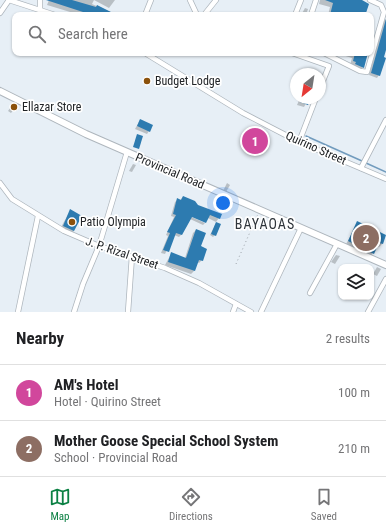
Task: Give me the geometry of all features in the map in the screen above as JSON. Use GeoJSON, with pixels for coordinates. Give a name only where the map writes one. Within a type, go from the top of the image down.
{"type":"FeatureCollection","features":[{"type":"Feature","properties":{"kind":"main road","name":"Provincial Road"},"geometry":{"type":"LineString","coordinates":[[0,91],[86,134],[386,265]]}},
{"type":"Feature","properties":{"kind":"street"},"geometry":{"type":"LineString","coordinates":[[0,13],[9,0],[46,12]]}},
{"type":"Feature","properties":{"kind":"street"},"geometry":{"type":"LineString","coordinates":[[40,0],[40,10]]}},
{"type":"Feature","properties":{"kind":"street"},"geometry":{"type":"LineString","coordinates":[[146,12],[151,0]]}},
{"type":"Feature","properties":{"kind":"street"},"geometry":{"type":"LineString","coordinates":[[190,0],[196,12]]}},
{"type":"Feature","properties":{"kind":"street"},"geometry":{"type":"LineString","coordinates":[[206,12],[216,0]]}},
{"type":"Feature","properties":{"kind":"street"},"geometry":{"type":"LineString","coordinates":[[296,12],[301,0]]}},
{"type":"Feature","properties":{"kind":"street"},"geometry":{"type":"LineString","coordinates":[[312,12],[316,0]]}},
{"type":"Feature","properties":{"kind":"street"},"geometry":{"type":"LineString","coordinates":[[370,0],[381,6],[384,12],[374,47]]}},
{"type":"Feature","properties":{"kind":"street","name":"Quirino Street"},"geometry":{"type":"LineString","coordinates":[[150,56],[243,113],[299,142],[386,179]]}},
{"type":"Feature","properties":{"kind":"street"},"geometry":{"type":"LineString","coordinates":[[301,56],[329,66]]}},
{"type":"Feature","properties":{"kind":"street"},"geometry":{"type":"LineString","coordinates":[[329,56],[366,73],[372,56]]}},
{"type":"Feature","properties":{"kind":"street"},"geometry":{"type":"LineString","coordinates":[[326,73],[332,58]]}},
{"type":"Feature","properties":{"kind":"street"},"geometry":{"type":"LineString","coordinates":[[299,142],[314,104]]}},
{"type":"Feature","properties":{"kind":"street"},"geometry":{"type":"LineString","coordinates":[[361,168],[386,120]]}},
{"type":"Feature","properties":{"kind":"street"},"geometry":{"type":"LineString","coordinates":[[74,312],[83,284],[99,246],[127,152]]}},
{"type":"Feature","properties":{"kind":"street","name":"J. P. Rizal Street"},"geometry":{"type":"LineString","coordinates":[[0,183],[12,199],[68,233],[99,246],[165,268],[199,283],[251,312]]}},
{"type":"Feature","properties":{"kind":"street"},"geometry":{"type":"LineString","coordinates":[[18,312],[38,216]]}},
{"type":"Feature","properties":{"kind":"street"},"geometry":{"type":"LineString","coordinates":[[260,312],[301,228]]}},
{"type":"Feature","properties":{"kind":"street"},"geometry":{"type":"LineString","coordinates":[[310,293],[337,244]]}},
{"type":"Feature","properties":{"kind":"street"},"geometry":{"type":"LineString","coordinates":[[128,312],[132,256]]}},
{"type":"Feature","properties":{"kind":"street"},"geometry":{"type":"LineString","coordinates":[[368,312],[386,279]]}},
{"type":"Feature","properties":{"kind":"street"},"geometry":{"type":"LineString","coordinates":[[233,312],[236,304]]}},
{"type":"Feature","properties":{"kind":"path"},"geometry":{"type":"LineString","coordinates":[[236,264],[260,210]]}},
{"type":"Feature","properties":{"kind":"building"},"geometry":{"type":"Polygon","coordinates":[[[46,0],[72,0],[96,7],[97,5],[111,12],[83,12],[46,0]]]}},
{"type":"Feature","properties":{"kind":"building"},"geometry":{"type":"Polygon","coordinates":[[[325,0],[362,0],[369,4],[366,12],[331,12],[333,3],[325,0]]]}},
{"type":"Feature","properties":{"kind":"building"},"geometry":{"type":"Polygon","coordinates":[[[386,19],[386,50],[384,57],[386,58],[380,76],[371,73],[386,19]]]}},
{"type":"Feature","properties":{"kind":"building"},"geometry":{"type":"Polygon","coordinates":[[[354,56],[367,56],[364,68],[355,64],[356,62],[353,61],[354,56]]]}},
{"type":"Feature","properties":{"kind":"building"},"geometry":{"type":"Polygon","coordinates":[[[140,119],[153,125],[150,132],[137,126],[140,119]]]}},
{"type":"Feature","properties":{"kind":"building"},"geometry":{"type":"Polygon","coordinates":[[[137,134],[143,136],[139,149],[133,147],[137,134]]]}},
{"type":"Feature","properties":{"kind":"building"},"geometry":{"type":"Polygon","coordinates":[[[183,196],[195,201],[198,205],[222,214],[220,219],[210,215],[206,223],[192,217],[182,235],[176,233],[169,252],[163,250],[170,233],[167,232],[176,215],[173,214],[177,198],[181,200],[183,196]]]}},
{"type":"Feature","properties":{"kind":"building","name":"Patio Olympia"},"geometry":{"type":"Polygon","coordinates":[[[70,209],[82,216],[74,231],[63,226],[70,209]]]}},
{"type":"Feature","properties":{"kind":"building"},"geometry":{"type":"Polygon","coordinates":[[[357,221],[386,235],[383,244],[379,243],[374,254],[348,241],[357,221]]]}},
{"type":"Feature","properties":{"kind":"building"},"geometry":{"type":"Polygon","coordinates":[[[216,222],[221,224],[216,236],[211,234],[216,222]]]}},
{"type":"Feature","properties":{"kind":"building"},"geometry":{"type":"Polygon","coordinates":[[[196,229],[206,233],[201,246],[207,249],[203,261],[199,260],[195,271],[168,262],[171,252],[186,258],[196,229]]]}},
{"type":"Feature","properties":{"kind":"waterway"},"geometry":{"type":"LineString","coordinates":[[306,136],[362,161]]}},
{"type":"Feature","properties":{"kind":"waterway"},"geometry":{"type":"LineString","coordinates":[[366,163],[386,172]]}},
{"type":"Feature","properties":{"kind":"place","name":"Budget Lodge"},"geometry":{"type":"Point","coordinates":[147,81]}},
{"type":"Feature","properties":{"kind":"place","name":"Ellazar Store"},"geometry":{"type":"Point","coordinates":[14,107]}},
{"type":"Feature","properties":{"kind":"place","name":"AM's Hotel"},"geometry":{"type":"Point","coordinates":[255,141]}},
{"type":"Feature","properties":{"kind":"place","name":"Patio Olympia"},"geometry":{"type":"Point","coordinates":[72,222]}},
{"type":"Feature","properties":{"kind":"place","name":"Mother Goose Special School System"},"geometry":{"type":"Point","coordinates":[366,238]}},
{"type":"Feature","properties":{"kind":"district","name":"BAYAOAS"},"geometry":{"type":"Point","coordinates":[265,224]}}]}
